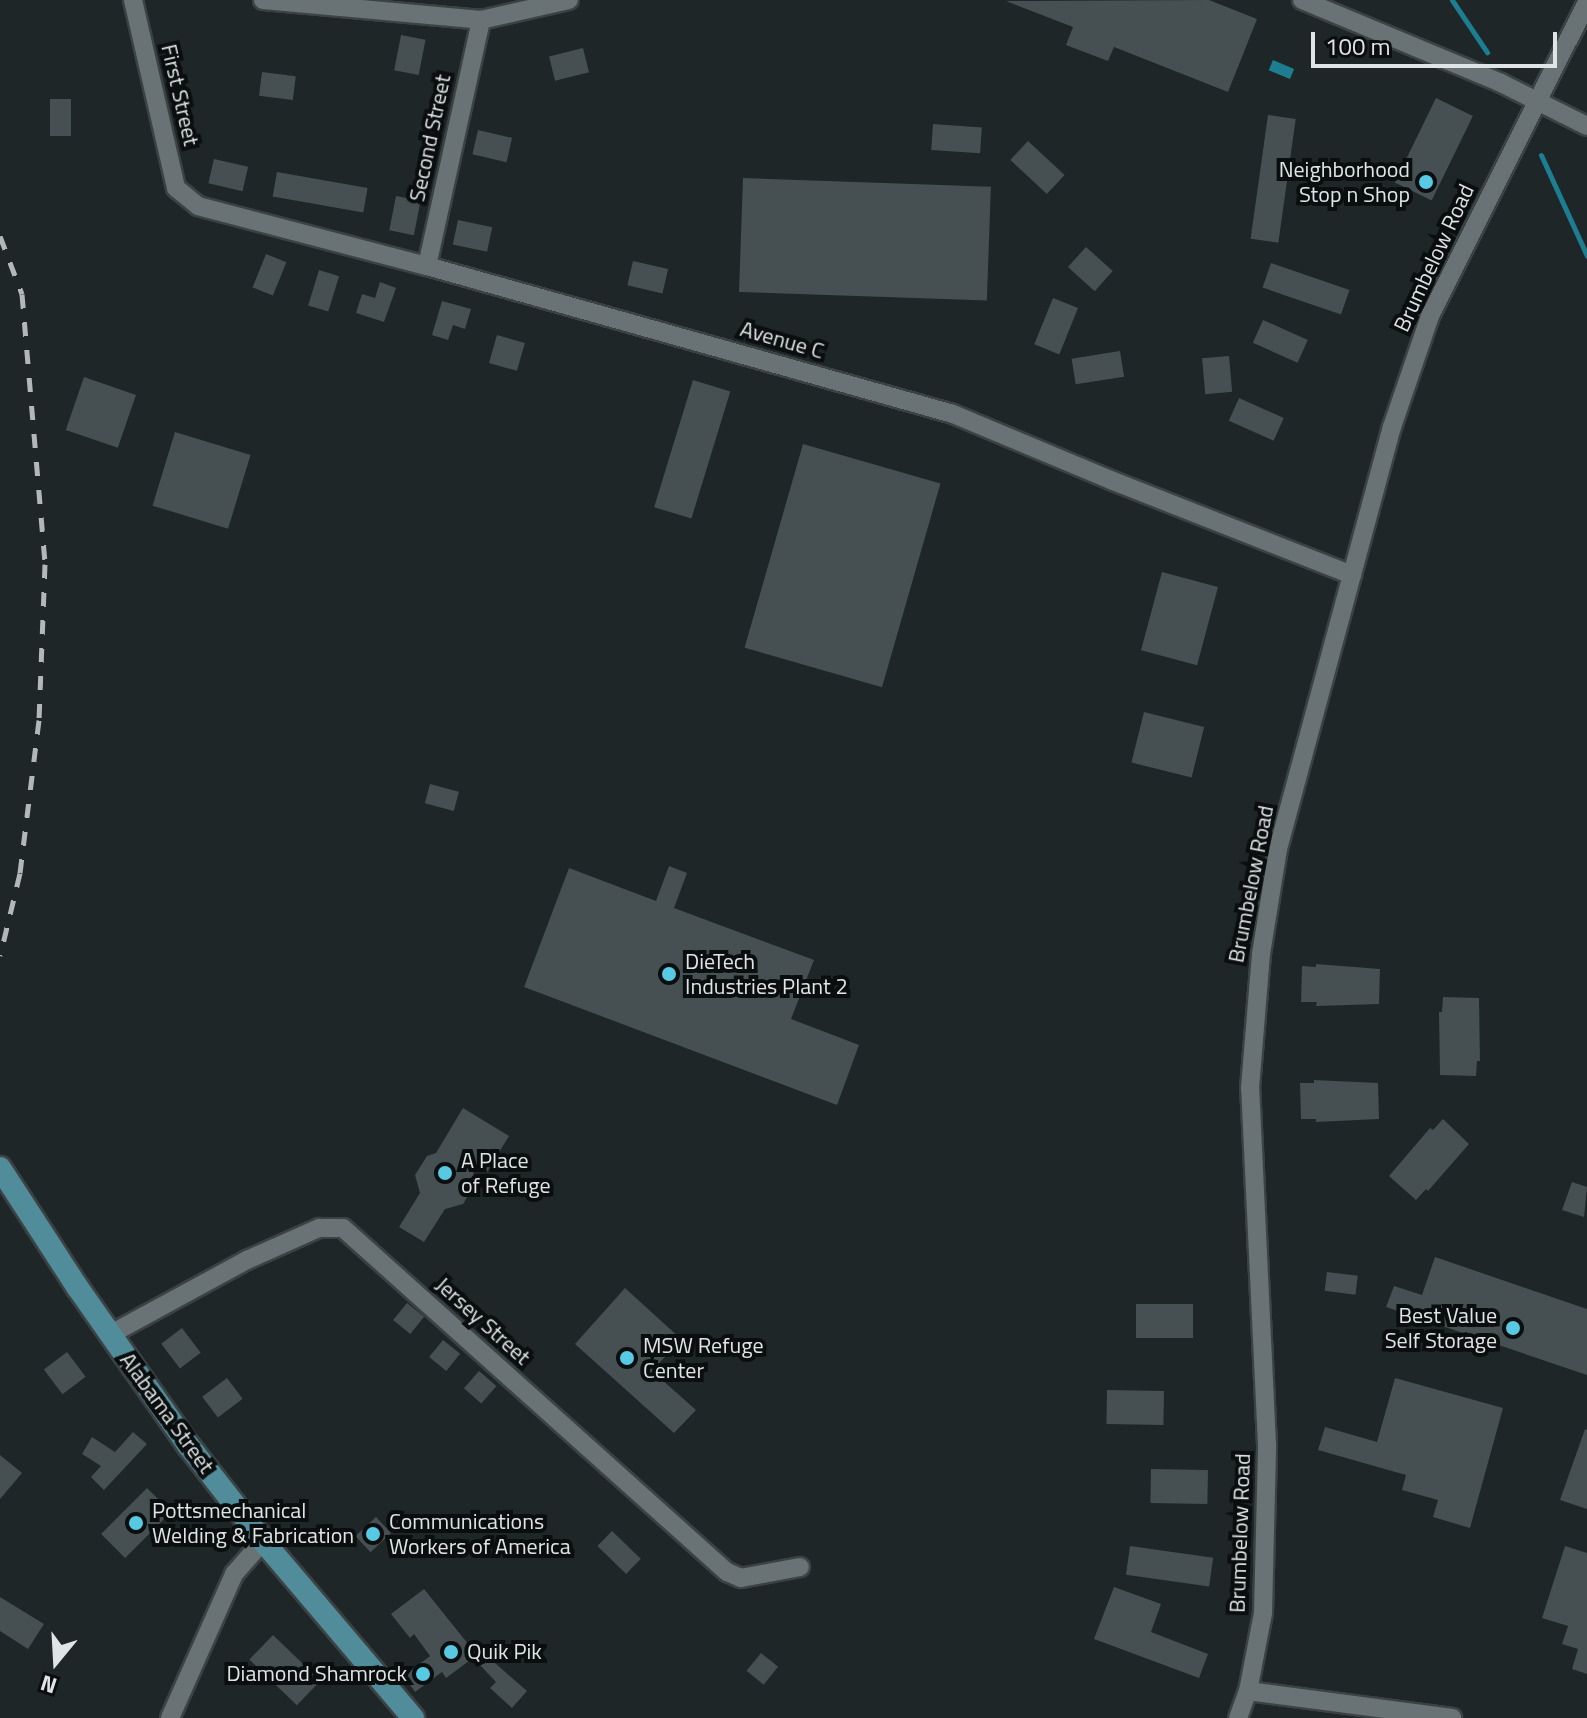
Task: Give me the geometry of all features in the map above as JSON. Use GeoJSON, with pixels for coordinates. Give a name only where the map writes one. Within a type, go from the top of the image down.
{"type":"FeatureCollection","features":[{"type":"Feature","properties":{"kind":"main road","name":"Alabama Street"},"geometry":{"type":"LineString","coordinates":[[0,1168],[188,1445],[263,1541],[413,1718]]}},
{"type":"Feature","properties":{"kind":"street","name":"First Street"},"geometry":{"type":"LineString","coordinates":[[133,0],[176,188],[184,198]]}},
{"type":"Feature","properties":{"kind":"street"},"geometry":{"type":"LineString","coordinates":[[263,0],[481,20],[569,0]]}},
{"type":"Feature","properties":{"kind":"street"},"geometry":{"type":"LineString","coordinates":[[1302,0],[1537,100],[1587,126]]}},
{"type":"Feature","properties":{"kind":"street","name":"Brumbelow Road"},"geometry":{"type":"LineString","coordinates":[[1238,1718],[1248,1691],[1263,1613],[1267,1445],[1250,1088],[1254,1014],[1278,849],[1392,427],[1430,316],[1587,3]]}},
{"type":"Feature","properties":{"kind":"street","name":"Second Street"},"geometry":{"type":"LineString","coordinates":[[427,266],[481,20]]}},
{"type":"Feature","properties":{"kind":"street","name":"Avenue C"},"geometry":{"type":"LineString","coordinates":[[184,198],[198,206],[427,266],[953,414],[1352,575]]}},
{"type":"Feature","properties":{"kind":"street","name":"Jersey Street"},"geometry":{"type":"LineString","coordinates":[[111,1334],[260,1254],[319,1228],[343,1228],[727,1572],[741,1578],[800,1567]]}},
{"type":"Feature","properties":{"kind":"street"},"geometry":{"type":"LineString","coordinates":[[170,1718],[234,1574],[263,1541]]}},
{"type":"Feature","properties":{"kind":"street"},"geometry":{"type":"LineString","coordinates":[[1248,1691],[1452,1718]]}},
{"type":"Feature","properties":{"kind":"water"},"geometry":{"type":"Polygon","coordinates":[[[1273,60],[1294,69],[1290,79],[1269,70],[1273,60]]]}},
{"type":"Feature","properties":{"kind":"building"},"geometry":{"type":"Polygon","coordinates":[[[1209,0],[1257,19],[1228,92],[1114,47],[1108,61],[1066,45],[1073,27],[1006,1],[1209,0]]]}},
{"type":"Feature","properties":{"kind":"building"},"geometry":{"type":"Polygon","coordinates":[[[401,35],[426,40],[419,75],[394,70],[401,35]]]}},
{"type":"Feature","properties":{"kind":"building"},"geometry":{"type":"Polygon","coordinates":[[[583,48],[589,72],[555,81],[549,56],[583,48]]]}},
{"type":"Feature","properties":{"kind":"building"},"geometry":{"type":"Polygon","coordinates":[[[262,72],[296,76],[293,100],[259,96],[262,72]]]}},
{"type":"Feature","properties":{"kind":"building"},"geometry":{"type":"Polygon","coordinates":[[[1436,98],[1473,116],[1432,200],[1395,182],[1436,98]]]}},
{"type":"Feature","properties":{"kind":"building"},"geometry":{"type":"Polygon","coordinates":[[[50,99],[71,99],[71,136],[50,136],[50,99]]]}},
{"type":"Feature","properties":{"kind":"building"},"geometry":{"type":"Polygon","coordinates":[[[1268,115],[1296,119],[1278,243],[1251,239],[1268,115]]]}},
{"type":"Feature","properties":{"kind":"building"},"geometry":{"type":"Polygon","coordinates":[[[933,124],[982,127],[980,153],[931,150],[933,124]]]}},
{"type":"Feature","properties":{"kind":"building"},"geometry":{"type":"Polygon","coordinates":[[[478,130],[512,138],[506,162],[472,154],[478,130]]]}},
{"type":"Feature","properties":{"kind":"building"},"geometry":{"type":"Polygon","coordinates":[[[1028,141],[1065,175],[1047,194],[1010,160],[1028,141]]]}},
{"type":"Feature","properties":{"kind":"building"},"geometry":{"type":"Polygon","coordinates":[[[214,159],[248,167],[242,191],[208,183],[214,159]]]}},
{"type":"Feature","properties":{"kind":"building"},"geometry":{"type":"Polygon","coordinates":[[[277,172],[368,188],[363,213],[273,197],[277,172]]]}},
{"type":"Feature","properties":{"kind":"building"},"geometry":{"type":"Polygon","coordinates":[[[743,178],[991,187],[987,301],[739,292],[743,178]]]}},
{"type":"Feature","properties":{"kind":"building"},"geometry":{"type":"Polygon","coordinates":[[[396,196],[421,201],[414,235],[389,230],[396,196]]]}},
{"type":"Feature","properties":{"kind":"building"},"geometry":{"type":"Polygon","coordinates":[[[458,220],[492,227],[487,252],[453,244],[458,220]]]}},
{"type":"Feature","properties":{"kind":"building"},"geometry":{"type":"Polygon","coordinates":[[[1086,247],[1113,271],[1095,291],[1068,267],[1086,247]]]}},
{"type":"Feature","properties":{"kind":"building"},"geometry":{"type":"Polygon","coordinates":[[[266,254],[286,262],[273,296],[253,287],[266,254]]]}},
{"type":"Feature","properties":{"kind":"building"},"geometry":{"type":"Polygon","coordinates":[[[633,261],[668,269],[662,293],[627,285],[633,261]]]}},
{"type":"Feature","properties":{"kind":"building"},"geometry":{"type":"Polygon","coordinates":[[[1271,263],[1349,290],[1341,315],[1263,288],[1271,263]]]}},
{"type":"Feature","properties":{"kind":"building"},"geometry":{"type":"Polygon","coordinates":[[[319,270],[339,276],[328,312],[308,305],[319,270]]]}},
{"type":"Feature","properties":{"kind":"building"},"geometry":{"type":"Polygon","coordinates":[[[380,282],[396,288],[384,322],[356,313],[362,294],[375,298],[380,282]]]}},
{"type":"Feature","properties":{"kind":"building"},"geometry":{"type":"Polygon","coordinates":[[[1053,298],[1078,308],[1059,354],[1034,344],[1053,298]]]}},
{"type":"Feature","properties":{"kind":"building"},"geometry":{"type":"Polygon","coordinates":[[[442,301],[471,309],[465,329],[453,325],[448,340],[432,335],[442,301]]]}},
{"type":"Feature","properties":{"kind":"building"},"geometry":{"type":"Polygon","coordinates":[[[1263,320],[1308,340],[1298,363],[1253,343],[1263,320]]]}},
{"type":"Feature","properties":{"kind":"building"},"geometry":{"type":"Polygon","coordinates":[[[497,335],[525,343],[517,371],[489,363],[497,335]]]}},
{"type":"Feature","properties":{"kind":"building"},"geometry":{"type":"Polygon","coordinates":[[[1120,351],[1124,377],[1076,384],[1072,359],[1120,351]]]}},
{"type":"Feature","properties":{"kind":"building"},"geometry":{"type":"Polygon","coordinates":[[[1229,356],[1232,392],[1205,394],[1202,358],[1229,356]]]}},
{"type":"Feature","properties":{"kind":"building"},"geometry":{"type":"Polygon","coordinates":[[[84,377],[136,395],[118,448],[66,430],[84,377]]]}},
{"type":"Feature","properties":{"kind":"building"},"geometry":{"type":"Polygon","coordinates":[[[693,380],[730,391],[691,519],[654,507],[693,380]]]}},
{"type":"Feature","properties":{"kind":"building"},"geometry":{"type":"Polygon","coordinates":[[[1239,398],[1284,418],[1274,441],[1229,421],[1239,398]]]}},
{"type":"Feature","properties":{"kind":"building"},"geometry":{"type":"Polygon","coordinates":[[[175,432],[251,455],[228,529],[152,506],[175,432]]]}},
{"type":"Feature","properties":{"kind":"building"},"geometry":{"type":"Polygon","coordinates":[[[803,444],[940,483],[882,687],[745,648],[803,444]]]}},
{"type":"Feature","properties":{"kind":"building"},"geometry":{"type":"Polygon","coordinates":[[[1162,572],[1218,587],[1197,665],[1141,650],[1162,572]]]}},
{"type":"Feature","properties":{"kind":"building"},"geometry":{"type":"Polygon","coordinates":[[[1144,712],[1204,727],[1192,777],[1131,762],[1144,712]]]}},
{"type":"Feature","properties":{"kind":"building"},"geometry":{"type":"Polygon","coordinates":[[[430,784],[459,792],[454,811],[425,803],[430,784]]]}},
{"type":"Feature","properties":{"kind":"building","name":"DieTech Industries Plant 2"},"geometry":{"type":"Polygon","coordinates":[[[669,866],[687,873],[674,908],[814,960],[791,1019],[859,1045],[837,1105],[524,987],[569,868],[656,901],[669,866]]]}},
{"type":"Feature","properties":{"kind":"building"},"geometry":{"type":"Polygon","coordinates":[[[1316,964],[1380,969],[1379,1004],[1316,1006],[1317,1002],[1301,1002],[1302,966],[1316,967],[1316,964]]]}},
{"type":"Feature","properties":{"kind":"building"},"geometry":{"type":"Polygon","coordinates":[[[1443,997],[1479,998],[1480,1061],[1477,1061],[1476,1076],[1440,1075],[1439,1012],[1442,1012],[1443,997]]]}},
{"type":"Feature","properties":{"kind":"building"},"geometry":{"type":"Polygon","coordinates":[[[1314,1080],[1378,1083],[1379,1119],[1316,1122],[1316,1119],[1301,1119],[1300,1083],[1314,1083],[1314,1080]]]}},
{"type":"Feature","properties":{"kind":"building","name":"A Place of Refuge"},"geometry":{"type":"Polygon","coordinates":[[[463,1108],[509,1136],[487,1172],[473,1163],[474,1185],[463,1204],[445,1209],[424,1242],[399,1227],[420,1193],[415,1175],[427,1156],[436,1153],[463,1108]]]}},
{"type":"Feature","properties":{"kind":"building"},"geometry":{"type":"Polygon","coordinates":[[[1443,1119],[1469,1144],[1428,1191],[1426,1189],[1416,1200],[1389,1176],[1430,1128],[1433,1130],[1443,1119]]]}},
{"type":"Feature","properties":{"kind":"building"},"geometry":{"type":"Polygon","coordinates":[[[1572,1182],[1587,1187],[1584,1217],[1562,1210],[1572,1182]]]}},
{"type":"Feature","properties":{"kind":"building"},"geometry":{"type":"Polygon","coordinates":[[[1435,1257],[1587,1309],[1587,1375],[1386,1307],[1394,1286],[1422,1295],[1435,1257]]]}},
{"type":"Feature","properties":{"kind":"building"},"geometry":{"type":"Polygon","coordinates":[[[1327,1272],[1358,1276],[1355,1295],[1325,1291],[1327,1272]]]}},
{"type":"Feature","properties":{"kind":"building","name":"MSW Refuge Center"},"geometry":{"type":"Polygon","coordinates":[[[625,1288],[681,1339],[652,1371],[696,1410],[674,1433],[575,1344],[625,1288]]]}},
{"type":"Feature","properties":{"kind":"building"},"geometry":{"type":"Polygon","coordinates":[[[407,1303],[424,1317],[410,1334],[393,1320],[407,1303]]]}},
{"type":"Feature","properties":{"kind":"building"},"geometry":{"type":"Polygon","coordinates":[[[1136,1304],[1193,1304],[1193,1338],[1136,1338],[1136,1304]]]}},
{"type":"Feature","properties":{"kind":"building"},"geometry":{"type":"Polygon","coordinates":[[[182,1328],[201,1353],[180,1368],[161,1344],[182,1328]]]}},
{"type":"Feature","properties":{"kind":"building"},"geometry":{"type":"Polygon","coordinates":[[[443,1340],[460,1354],[446,1371],[429,1357],[443,1340]]]}},
{"type":"Feature","properties":{"kind":"building"},"geometry":{"type":"Polygon","coordinates":[[[67,1352],[86,1377],[62,1394],[44,1369],[67,1352]]]}},
{"type":"Feature","properties":{"kind":"building"},"geometry":{"type":"Polygon","coordinates":[[[479,1371],[496,1386],[481,1403],[464,1388],[479,1371]]]}},
{"type":"Feature","properties":{"kind":"building"},"geometry":{"type":"Polygon","coordinates":[[[227,1378],[243,1399],[218,1417],[202,1397],[227,1378]]]}},
{"type":"Feature","properties":{"kind":"building"},"geometry":{"type":"Polygon","coordinates":[[[1395,1378],[1503,1408],[1470,1528],[1433,1517],[1438,1500],[1402,1490],[1406,1475],[1318,1450],[1325,1427],[1377,1442],[1395,1378]]]}},
{"type":"Feature","properties":{"kind":"building"},"geometry":{"type":"Polygon","coordinates":[[[1107,1390],[1164,1391],[1163,1425],[1106,1424],[1107,1390]]]}},
{"type":"Feature","properties":{"kind":"building"},"geometry":{"type":"Polygon","coordinates":[[[1587,1430],[1587,1509],[1560,1500],[1587,1430]]]}},
{"type":"Feature","properties":{"kind":"building"},"geometry":{"type":"Polygon","coordinates":[[[133,1432],[147,1444],[104,1490],[91,1477],[101,1466],[82,1454],[92,1437],[115,1452],[133,1432]]]}},
{"type":"Feature","properties":{"kind":"building"},"geometry":{"type":"Polygon","coordinates":[[[0,1455],[22,1473],[0,1499],[0,1455]]]}},
{"type":"Feature","properties":{"kind":"building"},"geometry":{"type":"Polygon","coordinates":[[[1151,1469],[1208,1470],[1207,1504],[1150,1503],[1151,1469]]]}},
{"type":"Feature","properties":{"kind":"building","name":"Pottsmechanical Welding & Fabrication"},"geometry":{"type":"Polygon","coordinates":[[[147,1488],[171,1512],[125,1558],[101,1534],[147,1488]]]}},
{"type":"Feature","properties":{"kind":"building","name":"Communications Workers of America"},"geometry":{"type":"Polygon","coordinates":[[[376,1517],[391,1533],[371,1552],[356,1536],[376,1517]]]}},
{"type":"Feature","properties":{"kind":"building"},"geometry":{"type":"Polygon","coordinates":[[[612,1531],[641,1559],[626,1574],[597,1546],[612,1531]]]}},
{"type":"Feature","properties":{"kind":"building"},"geometry":{"type":"Polygon","coordinates":[[[1130,1546],[1213,1558],[1209,1586],[1126,1575],[1130,1546]]]}},
{"type":"Feature","properties":{"kind":"building"},"geometry":{"type":"Polygon","coordinates":[[[1565,1546],[1587,1553],[1587,1674],[1572,1669],[1578,1649],[1562,1644],[1568,1626],[1542,1618],[1565,1546]]]}},
{"type":"Feature","properties":{"kind":"building"},"geometry":{"type":"Polygon","coordinates":[[[1114,1587],[1161,1604],[1151,1632],[1208,1654],[1199,1678],[1094,1639],[1114,1587]]]}},
{"type":"Feature","properties":{"kind":"building"},"geometry":{"type":"Polygon","coordinates":[[[424,1589],[477,1655],[446,1678],[442,1672],[415,1692],[404,1676],[430,1656],[414,1634],[410,1638],[391,1614],[424,1589]]]}},
{"type":"Feature","properties":{"kind":"building"},"geometry":{"type":"Polygon","coordinates":[[[0,1597],[44,1624],[28,1649],[0,1631],[0,1597]]]}},
{"type":"Feature","properties":{"kind":"building"},"geometry":{"type":"Polygon","coordinates":[[[273,1635],[320,1681],[297,1705],[249,1659],[273,1635]]]}},
{"type":"Feature","properties":{"kind":"building"},"geometry":{"type":"Polygon","coordinates":[[[761,1653],[778,1667],[764,1685],[747,1671],[761,1653]]]}},
{"type":"Feature","properties":{"kind":"building"},"geometry":{"type":"Polygon","coordinates":[[[487,1656],[527,1691],[512,1708],[490,1688],[496,1682],[479,1664],[487,1656]]]}},
{"type":"Feature","properties":{"kind":"waterway"},"geometry":{"type":"LineString","coordinates":[[1452,0],[1487,52]]}},
{"type":"Feature","properties":{"kind":"waterway"},"geometry":{"type":"LineString","coordinates":[[1541,155],[1587,256]]}},
{"type":"Feature","properties":{"kind":"railway"},"geometry":{"type":"LineString","coordinates":[[0,236],[22,294],[45,564],[39,720],[20,873],[0,956]]}},
{"type":"Feature","properties":{"kind":"place","name":"Neighborhood Stop n Shop"},"geometry":{"type":"Point","coordinates":[1426,182]}},
{"type":"Feature","properties":{"kind":"place","name":"DieTech Industries Plant 2"},"geometry":{"type":"Point","coordinates":[669,974]}},
{"type":"Feature","properties":{"kind":"place","name":"A Place of Refuge"},"geometry":{"type":"Point","coordinates":[445,1173]}},
{"type":"Feature","properties":{"kind":"place","name":"Best Value Self Storage"},"geometry":{"type":"Point","coordinates":[1513,1328]}},
{"type":"Feature","properties":{"kind":"place","name":"MSW Refuge Center"},"geometry":{"type":"Point","coordinates":[627,1358]}},
{"type":"Feature","properties":{"kind":"place","name":"Pottsmechanical Welding & Fabrication"},"geometry":{"type":"Point","coordinates":[136,1523]}},
{"type":"Feature","properties":{"kind":"place","name":"Communications Workers of America"},"geometry":{"type":"Point","coordinates":[373,1534]}},
{"type":"Feature","properties":{"kind":"place","name":"Quik Pik"},"geometry":{"type":"Point","coordinates":[451,1652]}},
{"type":"Feature","properties":{"kind":"place","name":"Diamond Shamrock"},"geometry":{"type":"Point","coordinates":[423,1674]}}]}
